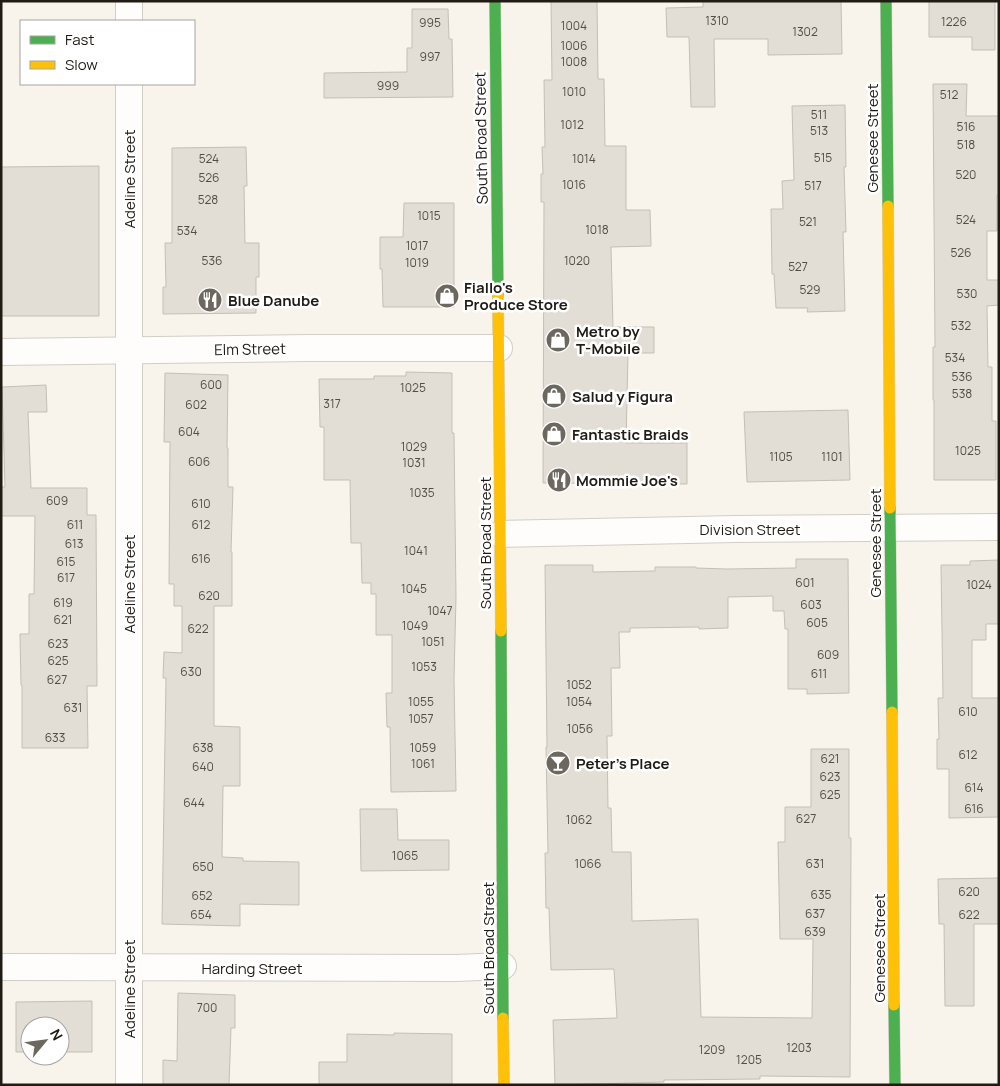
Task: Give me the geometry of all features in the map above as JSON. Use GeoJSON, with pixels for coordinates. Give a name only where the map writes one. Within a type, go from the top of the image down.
{"type":"FeatureCollection","features":[{"type":"Feature","properties":{"kind":"main road","name":"South Broad Street"},"geometry":{"type":"LineString","coordinates":[[495,1],[501,534],[500,692],[504,1085]]}},
{"type":"Feature","properties":{"kind":"main road","name":"Genesee Street"},"geometry":{"type":"LineString","coordinates":[[886,1],[895,1085]]}},
{"type":"Feature","properties":{"kind":"street"},"geometry":{"type":"LineString","coordinates":[[128,1],[129,20]]}},
{"type":"Feature","properties":{"kind":"street","name":"Adeline Street"},"geometry":{"type":"LineString","coordinates":[[129,85],[129,1085]]}},
{"type":"Feature","properties":{"kind":"street","name":"Elm Street"},"geometry":{"type":"LineString","coordinates":[[1,352],[308,348],[499,348]]}},
{"type":"Feature","properties":{"kind":"street","name":"Division Street"},"geometry":{"type":"LineString","coordinates":[[501,534],[735,529],[999,527]]}},
{"type":"Feature","properties":{"kind":"street","name":"Harding Street"},"geometry":{"type":"LineString","coordinates":[[1,968],[456,968],[503,966]]}},
{"type":"Feature","properties":{"kind":"building"},"geometry":{"type":"Polygon","coordinates":[[[551,1],[597,1],[598,79],[604,79],[605,146],[626,146],[626,210],[650,210],[651,246],[611,247],[613,327],[654,327],[654,353],[628,353],[626,443],[687,443],[687,484],[543,483],[544,202],[541,202],[541,174],[543,174],[542,147],[545,147],[544,80],[552,80],[551,1]]]}},
{"type":"Feature","properties":{"kind":"building"},"geometry":{"type":"Polygon","coordinates":[[[703,1],[841,1],[842,54],[768,55],[768,39],[714,39],[715,107],[691,107],[689,37],[667,37],[666,8],[703,7],[703,1]]]}},
{"type":"Feature","properties":{"kind":"building"},"geometry":{"type":"Polygon","coordinates":[[[929,1],[995,1],[995,50],[972,50],[972,37],[929,37],[929,1]]]}},
{"type":"Feature","properties":{"kind":"building"},"geometry":{"type":"Polygon","coordinates":[[[412,9],[448,9],[449,39],[452,39],[453,97],[324,98],[324,73],[407,72],[407,48],[412,48],[412,9]]]}},
{"type":"Feature","properties":{"kind":"building"},"geometry":{"type":"Polygon","coordinates":[[[933,84],[967,84],[966,116],[999,116],[997,231],[987,231],[987,280],[999,280],[999,305],[987,306],[988,367],[992,367],[992,421],[996,421],[996,480],[934,480],[933,84]]]}},
{"type":"Feature","properties":{"kind":"building"},"geometry":{"type":"Polygon","coordinates":[[[845,105],[846,232],[843,232],[845,311],[807,312],[808,308],[776,308],[774,274],[772,274],[771,209],[783,209],[782,181],[794,180],[792,106],[845,105]]]}},
{"type":"Feature","properties":{"kind":"building"},"geometry":{"type":"Polygon","coordinates":[[[246,147],[247,186],[244,186],[245,243],[259,243],[259,277],[256,277],[256,313],[163,314],[163,287],[166,287],[165,243],[172,243],[172,148],[246,147]]]}},
{"type":"Feature","properties":{"kind":"building"},"geometry":{"type":"Polygon","coordinates":[[[99,166],[99,316],[1,316],[1,167],[99,166]]]}},
{"type":"Feature","properties":{"kind":"building"},"geometry":{"type":"Polygon","coordinates":[[[404,203],[454,203],[454,307],[383,307],[380,237],[403,237],[404,203]]]}},
{"type":"Feature","properties":{"kind":"building"},"geometry":{"type":"Polygon","coordinates":[[[406,372],[452,373],[456,597],[454,679],[456,791],[391,792],[390,727],[387,727],[386,693],[392,693],[392,635],[376,635],[376,594],[371,594],[371,583],[362,583],[361,543],[351,543],[350,480],[324,480],[324,427],[320,427],[319,379],[374,379],[374,376],[406,376],[406,372]]]}},
{"type":"Feature","properties":{"kind":"building"},"geometry":{"type":"Polygon","coordinates":[[[165,373],[228,375],[228,487],[233,487],[232,606],[214,606],[214,726],[240,727],[240,786],[223,786],[222,857],[243,858],[243,861],[299,862],[299,905],[240,904],[240,926],[162,924],[166,678],[163,678],[164,652],[182,653],[182,606],[174,606],[174,584],[169,584],[170,442],[164,442],[165,373]]]}},
{"type":"Feature","properties":{"kind":"building"},"geometry":{"type":"Polygon","coordinates":[[[46,385],[47,412],[28,412],[31,488],[87,488],[87,515],[96,515],[97,686],[87,686],[88,748],[22,748],[20,634],[29,634],[29,594],[34,594],[35,516],[1,516],[1,487],[5,487],[2,387],[46,385]]]}},
{"type":"Feature","properties":{"kind":"building"},"geometry":{"type":"Polygon","coordinates":[[[848,410],[850,480],[747,482],[744,412],[848,410]]]}},
{"type":"Feature","properties":{"kind":"building"},"geometry":{"type":"Polygon","coordinates":[[[796,559],[848,559],[849,693],[807,694],[807,689],[788,689],[788,629],[785,629],[784,611],[773,611],[773,596],[728,597],[728,628],[630,628],[630,632],[619,632],[620,668],[611,668],[612,736],[607,736],[608,808],[611,808],[612,852],[631,852],[632,921],[698,919],[701,1017],[812,1018],[813,939],[780,939],[778,842],[785,842],[785,807],[811,807],[811,749],[849,749],[849,838],[851,838],[850,1077],[760,1076],[760,1079],[664,1080],[664,1082],[555,1085],[553,1020],[617,1018],[614,969],[551,970],[549,908],[546,908],[545,853],[548,853],[545,565],[593,565],[593,572],[655,571],[655,567],[796,568],[796,559]]]}},
{"type":"Feature","properties":{"kind":"building"},"geometry":{"type":"Polygon","coordinates":[[[999,560],[999,624],[986,624],[986,640],[972,640],[972,698],[999,698],[999,817],[949,818],[949,769],[937,769],[937,739],[939,739],[938,698],[943,698],[941,565],[970,565],[970,561],[999,560]]]}},
{"type":"Feature","properties":{"kind":"building"},"geometry":{"type":"Polygon","coordinates":[[[360,809],[397,809],[398,840],[449,840],[449,870],[361,871],[360,809]]]}},
{"type":"Feature","properties":{"kind":"building"},"geometry":{"type":"Polygon","coordinates":[[[999,878],[999,924],[974,924],[974,1006],[945,1006],[944,924],[939,924],[938,879],[999,878]]]}},
{"type":"Feature","properties":{"kind":"building"},"geometry":{"type":"Polygon","coordinates":[[[178,993],[235,995],[235,1028],[231,1028],[229,1085],[163,1085],[163,1060],[177,1061],[178,993]]]}},
{"type":"Feature","properties":{"kind":"building"},"geometry":{"type":"Polygon","coordinates":[[[92,1001],[92,1052],[70,1052],[70,1016],[20,1016],[20,1052],[16,1052],[16,1002],[92,1001]]]}},
{"type":"Feature","properties":{"kind":"building"},"geometry":{"type":"Polygon","coordinates":[[[394,1033],[452,1034],[452,1085],[319,1085],[319,1062],[347,1062],[347,1034],[394,1035],[394,1033]]]}},
{"type":"Feature","properties":{"kind":"traffic: fast"},"geometry":{"type":"LineString","coordinates":[[495,1],[498,295]]}},
{"type":"Feature","properties":{"kind":"traffic: fast"},"geometry":{"type":"LineString","coordinates":[[886,1],[888,206]]}},
{"type":"Feature","properties":{"kind":"traffic: fast"},"geometry":{"type":"LineString","coordinates":[[890,508],[892,712]]}},
{"type":"Feature","properties":{"kind":"traffic: fast"},"geometry":{"type":"LineString","coordinates":[[501,631],[503,1018]]}},
{"type":"Feature","properties":{"kind":"traffic: fast"},"geometry":{"type":"LineString","coordinates":[[894,1005],[895,1085]]}},
{"type":"Feature","properties":{"kind":"traffic: slow"},"geometry":{"type":"LineString","coordinates":[[888,206],[890,508]]}},
{"type":"Feature","properties":{"kind":"traffic: slow"},"geometry":{"type":"LineString","coordinates":[[498,295],[501,631]]}},
{"type":"Feature","properties":{"kind":"traffic: slow"},"geometry":{"type":"LineString","coordinates":[[892,712],[894,1005]]}},
{"type":"Feature","properties":{"kind":"traffic: slow"},"geometry":{"type":"LineString","coordinates":[[503,1018],[504,1085]]}},
{"type":"Feature","properties":{"kind":"place","name":"Fiallo's Produce Store"},"geometry":{"type":"Point","coordinates":[447,296]}},
{"type":"Feature","properties":{"kind":"place","name":"Blue Danube"},"geometry":{"type":"Point","coordinates":[210,300]}},
{"type":"Feature","properties":{"kind":"place","name":"Metro by T-Mobile"},"geometry":{"type":"Point","coordinates":[558,340]}},
{"type":"Feature","properties":{"kind":"place","name":"Salud y Figura"},"geometry":{"type":"Point","coordinates":[554,396]}},
{"type":"Feature","properties":{"kind":"place","name":"Fantastic Braids"},"geometry":{"type":"Point","coordinates":[554,434]}},
{"type":"Feature","properties":{"kind":"place","name":"Mommie Joe's"},"geometry":{"type":"Point","coordinates":[559,480]}},
{"type":"Feature","properties":{"kind":"place","name":"Peter's Place"},"geometry":{"type":"Point","coordinates":[558,763]}}]}
